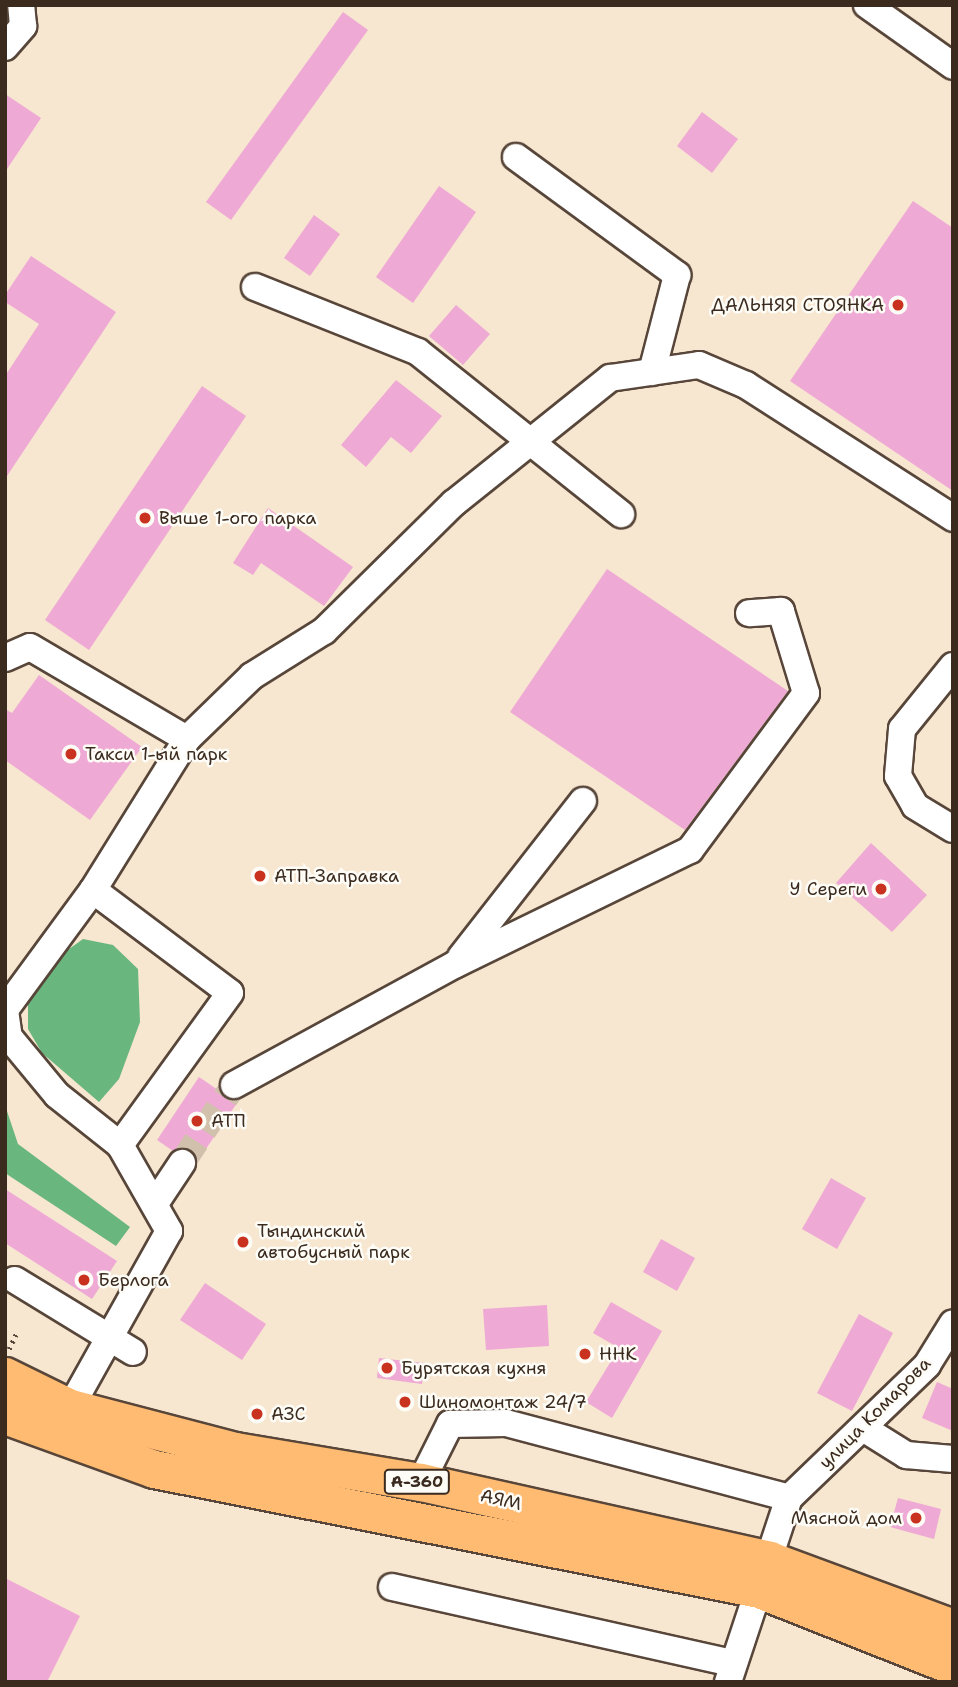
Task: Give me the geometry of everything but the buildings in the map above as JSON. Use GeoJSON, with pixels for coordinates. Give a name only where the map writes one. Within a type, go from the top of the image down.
{"type":"FeatureCollection","features":[{"type":"Feature","properties":{"kind":"highway","name":"АЯМ"},"geometry":{"type":"LineString","coordinates":[[5,1376],[69,1408],[235,1451],[421,1482],[953,1628]]}},
{"type":"Feature","properties":{"kind":"highway","name":"АЯМ"},"geometry":{"type":"LineString","coordinates":[[5,1415],[154,1469],[764,1574],[953,1666]]}},
{"type":"Feature","properties":{"kind":"street"},"geometry":{"type":"LineString","coordinates":[[5,47],[23,26],[21,5]]}},
{"type":"Feature","properties":{"kind":"street"},"geometry":{"type":"LineString","coordinates":[[867,5],[953,66]]}},
{"type":"Feature","properties":{"kind":"street"},"geometry":{"type":"LineString","coordinates":[[516,157],[677,275],[652,372]]}},
{"type":"Feature","properties":{"kind":"street"},"geometry":{"type":"LineString","coordinates":[[255,287],[418,352],[621,514]]}},
{"type":"Feature","properties":{"kind":"street"},"geometry":{"type":"LineString","coordinates":[[69,1408],[169,1231],[156,1202],[120,1145],[57,1095],[9,1037],[5,1010],[93,890],[187,739],[252,676],[324,631],[454,503],[610,378],[699,365],[746,386],[953,518]]}},
{"type":"Feature","properties":{"kind":"street"},"geometry":{"type":"LineString","coordinates":[[234,1085],[456,964],[690,850],[806,693],[781,611],[750,613]]}},
{"type":"Feature","properties":{"kind":"street"},"geometry":{"type":"LineString","coordinates":[[5,658],[30,647],[187,739]]}},
{"type":"Feature","properties":{"kind":"street"},"geometry":{"type":"LineString","coordinates":[[953,666],[902,729],[898,776],[915,806],[953,829]]}},
{"type":"Feature","properties":{"kind":"street"},"geometry":{"type":"LineString","coordinates":[[456,964],[583,802]]}},
{"type":"Feature","properties":{"kind":"street"},"geometry":{"type":"LineString","coordinates":[[93,890],[230,993],[120,1145]]}},
{"type":"Feature","properties":{"kind":"street"},"geometry":{"type":"LineString","coordinates":[[156,1202],[182,1163]]}},
{"type":"Feature","properties":{"kind":"street"},"geometry":{"type":"LineString","coordinates":[[15,1280],[133,1352]]}},
{"type":"Feature","properties":{"kind":"street","name":"улица Комарова"},"geometry":{"type":"LineString","coordinates":[[789,1498],[927,1365],[953,1323]]}},
{"type":"Feature","properties":{"kind":"street"},"geometry":{"type":"LineString","coordinates":[[392,1587],[730,1672],[789,1498],[506,1423],[450,1424],[421,1482]]}},
{"type":"Feature","properties":{"kind":"street"},"geometry":{"type":"LineString","coordinates":[[863,1428],[906,1455],[953,1459]]}},
{"type":"Feature","properties":{"kind":"green space"},"geometry":{"type":"Polygon","coordinates":[[[83,939],[113,945],[138,969],[140,1022],[119,1079],[99,1102],[42,1053],[28,1029],[28,998],[51,962],[83,939]]]}},
{"type":"Feature","properties":{"kind":"green space"},"geometry":{"type":"Polygon","coordinates":[[[5,1105],[18,1144],[130,1227],[116,1246],[5,1173],[5,1105]]]}},
{"type":"Feature","properties":{"kind":"tunnel"},"geometry":{"type":"LineString","coordinates":[[182,1163],[234,1085]]}},
{"type":"Feature","properties":{"kind":"place","name":"ДАЛЬНЯЯ СТОЯНКА"},"geometry":{"type":"Point","coordinates":[898,305]}},
{"type":"Feature","properties":{"kind":"place","name":"Выше 1-ого парка"},"geometry":{"type":"Point","coordinates":[145,518]}},
{"type":"Feature","properties":{"kind":"place","name":"Такси 1-ый парк"},"geometry":{"type":"Point","coordinates":[71,754]}},
{"type":"Feature","properties":{"kind":"place","name":"АТП-Заправка"},"geometry":{"type":"Point","coordinates":[260,876]}},
{"type":"Feature","properties":{"kind":"place","name":"У Сереги"},"geometry":{"type":"Point","coordinates":[881,889]}},
{"type":"Feature","properties":{"kind":"place","name":"АТП"},"geometry":{"type":"Point","coordinates":[197,1121]}},
{"type":"Feature","properties":{"kind":"place","name":"Тындинский автобусный парк"},"geometry":{"type":"Point","coordinates":[243,1242]}},
{"type":"Feature","properties":{"kind":"place","name":"Берлога"},"geometry":{"type":"Point","coordinates":[84,1280]}},
{"type":"Feature","properties":{"kind":"place","name":"ННК"},"geometry":{"type":"Point","coordinates":[585,1354]}},
{"type":"Feature","properties":{"kind":"place","name":"Бурятская кухня"},"geometry":{"type":"Point","coordinates":[387,1368]}},
{"type":"Feature","properties":{"kind":"place","name":"Шиномонтаж 24/7"},"geometry":{"type":"Point","coordinates":[405,1402]}},
{"type":"Feature","properties":{"kind":"place","name":"АЗС"},"geometry":{"type":"Point","coordinates":[257,1414]}},
{"type":"Feature","properties":{"kind":"place","name":"Мясной дом"},"geometry":{"type":"Point","coordinates":[916,1518]}}]}
